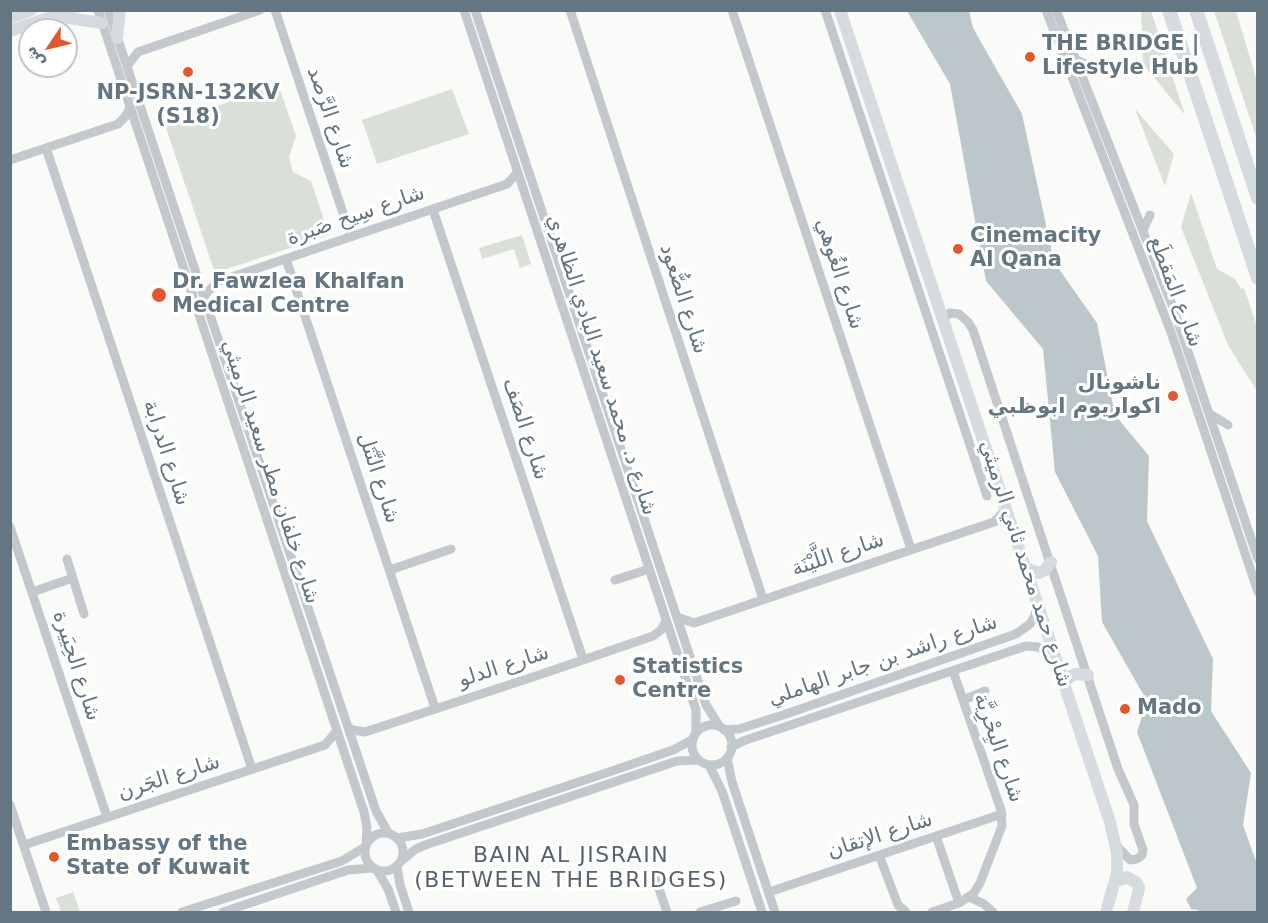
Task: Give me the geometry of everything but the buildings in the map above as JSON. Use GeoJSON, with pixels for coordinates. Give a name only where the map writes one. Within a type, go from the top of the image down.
{"type":"FeatureCollection","features":[{"type":"Feature","properties":{"kind":"highway"},"geometry":{"type":"LineString","coordinates":[[1169,10],[1257,278]]}},
{"type":"Feature","properties":{"kind":"highway"},"geometry":{"type":"LineString","coordinates":[[1196,10],[1257,198]]}},
{"type":"Feature","properties":{"kind":"main road"},"geometry":{"type":"LineString","coordinates":[[10,18],[31,10]]}},
{"type":"Feature","properties":{"kind":"main road"},"geometry":{"type":"LineString","coordinates":[[10,31],[71,10]]}},
{"type":"Feature","properties":{"kind":"main road"},"geometry":{"type":"LineString","coordinates":[[118,41],[120,10]]}},
{"type":"Feature","properties":{"kind":"main road","name":"شارع حمد محمد ثاني الرميثي"},"geometry":{"type":"LineString","coordinates":[[840,10],[1110,822],[1117,853],[1116,881],[1106,912]]}},
{"type":"Feature","properties":{"kind":"main road"},"geometry":{"type":"LineString","coordinates":[[52,17],[76,18],[102,23]]}},
{"type":"Feature","properties":{"kind":"main road"},"geometry":{"type":"LineString","coordinates":[[1026,568],[1039,573],[1045,570],[1051,562]]}},
{"type":"Feature","properties":{"kind":"main road"},"geometry":{"type":"LineString","coordinates":[[1064,683],[1076,674],[1088,675]]}},
{"type":"Feature","properties":{"kind":"main road"},"geometry":{"type":"LineString","coordinates":[[1116,881],[1127,877],[1137,883],[1137,897],[1133,912]]}},
{"type":"Feature","properties":{"kind":"street","name":"شارع خلفان مطر سعيد الرميثي"},"geometry":{"type":"LineString","coordinates":[[98,10],[366,820],[366,846]]}},
{"type":"Feature","properties":{"kind":"street","name":"شارع خلفان مطر سعيد الرميثي"},"geometry":{"type":"LineString","coordinates":[[108,10],[376,811],[393,836]]}},
{"type":"Feature","properties":{"kind":"street"},"geometry":{"type":"LineString","coordinates":[[127,66],[138,52],[260,10]]}},
{"type":"Feature","properties":{"kind":"street","name":"شارع الرَّصد"},"geometry":{"type":"LineString","coordinates":[[275,10],[351,237]]}},
{"type":"Feature","properties":{"kind":"street","name":"شارع د. محمد سعيد البادي الظاهري"},"geometry":{"type":"LineString","coordinates":[[464,10],[480,42],[706,705],[722,729]]}},
{"type":"Feature","properties":{"kind":"street","name":"شارع الصُّعود"},"geometry":{"type":"LineString","coordinates":[[570,10],[763,599]]}},
{"type":"Feature","properties":{"kind":"street","name":"شارع الغُوهي"},"geometry":{"type":"LineString","coordinates":[[732,10],[911,549]]}},
{"type":"Feature","properties":{"kind":"street"},"geometry":{"type":"LineString","coordinates":[[825,10],[987,496]]}},
{"type":"Feature","properties":{"kind":"street","name":"شارع المَقطَع"},"geometry":{"type":"LineString","coordinates":[[1046,10],[1177,320],[1257,559]]}},
{"type":"Feature","properties":{"kind":"street","name":"شارع المَقطَع"},"geometry":{"type":"LineString","coordinates":[[1056,10],[1141,234],[1257,592]]}},
{"type":"Feature","properties":{"kind":"street","name":"شارع د. محمد سعيد البادي الظاهري"},"geometry":{"type":"LineString","coordinates":[[477,12],[480,42],[518,172],[696,710],[694,736]]}},
{"type":"Feature","properties":{"kind":"street"},"geometry":{"type":"LineString","coordinates":[[118,41],[138,52]]}},
{"type":"Feature","properties":{"kind":"street"},"geometry":{"type":"LineString","coordinates":[[1075,59],[1092,66]]}},
{"type":"Feature","properties":{"kind":"street"},"geometry":{"type":"LineString","coordinates":[[118,124],[130,108]]}},
{"type":"Feature","properties":{"kind":"street"},"geometry":{"type":"LineString","coordinates":[[10,160],[118,124],[128,125],[137,130]]}},
{"type":"Feature","properties":{"kind":"street","name":"شارع الدرابة"},"geometry":{"type":"LineString","coordinates":[[46,148],[252,769]]}},
{"type":"Feature","properties":{"kind":"street"},"geometry":{"type":"LineString","coordinates":[[147,158],[152,159],[158,154]]}},
{"type":"Feature","properties":{"kind":"street","name":"شارع سِيح صَبرة"},"geometry":{"type":"LineString","coordinates":[[204,296],[217,282],[507,184],[518,172]]}},
{"type":"Feature","properties":{"kind":"street"},"geometry":{"type":"LineString","coordinates":[[507,184],[524,190]]}},
{"type":"Feature","properties":{"kind":"street","name":"شارع الصَف"},"geometry":{"type":"LineString","coordinates":[[433,210],[583,659]]}},
{"type":"Feature","properties":{"kind":"street"},"geometry":{"type":"LineString","coordinates":[[1141,234],[1150,215]]}},
{"type":"Feature","properties":{"kind":"street"},"geometry":{"type":"LineString","coordinates":[[906,255],[921,250]]}},
{"type":"Feature","properties":{"kind":"street","name":"شارع النَّتَل"},"geometry":{"type":"LineString","coordinates":[[286,259],[435,708]]}},
{"type":"Feature","properties":{"kind":"street"},"geometry":{"type":"LineString","coordinates":[[198,278],[217,282]]}},
{"type":"Feature","properties":{"kind":"street"},"geometry":{"type":"LineString","coordinates":[[943,318],[950,313],[959,314],[973,330],[1120,775],[1134,806],[1134,824],[1143,853],[1137,859],[1130,860],[1115,844]]}},
{"type":"Feature","properties":{"kind":"street"},"geometry":{"type":"LineString","coordinates":[[1210,414],[1228,425]]}},
{"type":"Feature","properties":{"kind":"street"},"geometry":{"type":"LineString","coordinates":[[974,461],[989,456]]}},
{"type":"Feature","properties":{"kind":"street","name":"شارع اللَّيْنَة"},"geometry":{"type":"LineString","coordinates":[[994,522],[1006,509]]}},
{"type":"Feature","properties":{"kind":"street","name":"شارع اللَّيْنَة"},"geometry":{"type":"LineString","coordinates":[[694,623],[994,522],[1011,525]]}},
{"type":"Feature","properties":{"kind":"street","name":"شارع الحِيَيرة"},"geometry":{"type":"LineString","coordinates":[[10,527],[107,817]]}},
{"type":"Feature","properties":{"kind":"street"},"geometry":{"type":"LineString","coordinates":[[643,551],[654,548]]}},
{"type":"Feature","properties":{"kind":"street"},"geometry":{"type":"LineString","coordinates":[[390,570],[452,549]]}},
{"type":"Feature","properties":{"kind":"street"},"geometry":{"type":"LineString","coordinates":[[67,559],[84,614]]}},
{"type":"Feature","properties":{"kind":"street"},"geometry":{"type":"LineString","coordinates":[[615,580],[649,569]]}},
{"type":"Feature","properties":{"kind":"street"},"geometry":{"type":"LineString","coordinates":[[32,592],[73,578]]}},
{"type":"Feature","properties":{"kind":"street","name":"شارع راشد بن جابر الهاملي"},"geometry":{"type":"LineString","coordinates":[[722,729],[739,729],[786,714],[1016,634],[1030,624],[1037,604]]}},
{"type":"Feature","properties":{"kind":"street"},"geometry":{"type":"LineString","coordinates":[[677,617],[694,623],[684,637]]}},
{"type":"Feature","properties":{"kind":"street"},"geometry":{"type":"LineString","coordinates":[[653,636],[661,630],[666,621]]}},
{"type":"Feature","properties":{"kind":"street"},"geometry":{"type":"LineString","coordinates":[[653,636],[672,640]]}},
{"type":"Feature","properties":{"kind":"street","name":"شارع الدلو"},"geometry":{"type":"LineString","coordinates":[[365,732],[653,636]]}},
{"type":"Feature","properties":{"kind":"street","name":"شارع راشد بن جابر الهاملي"},"geometry":{"type":"LineString","coordinates":[[731,747],[1026,646],[1038,647],[1055,656]]}},
{"type":"Feature","properties":{"kind":"street","name":"شارع البِحْرِيَّة"},"geometry":{"type":"LineString","coordinates":[[932,912],[959,903],[969,897],[980,883],[1001,832],[1002,814],[953,671]]}},
{"type":"Feature","properties":{"kind":"street"},"geometry":{"type":"LineString","coordinates":[[319,676],[330,672]]}},
{"type":"Feature","properties":{"kind":"street"},"geometry":{"type":"LineString","coordinates":[[963,700],[985,692]]}},
{"type":"Feature","properties":{"kind":"street"},"geometry":{"type":"LineString","coordinates":[[396,912],[388,889],[366,859],[366,846],[369,839],[378,834],[393,836],[422,834],[557,783],[673,750],[709,726],[722,729],[728,735],[731,747],[727,758],[732,782],[776,912]]}},
{"type":"Feature","properties":{"kind":"street"},"geometry":{"type":"LineString","coordinates":[[348,727],[365,732],[355,746]]}},
{"type":"Feature","properties":{"kind":"street"},"geometry":{"type":"LineString","coordinates":[[337,731],[325,745],[343,749]]}},
{"type":"Feature","properties":{"kind":"street"},"geometry":{"type":"LineString","coordinates":[[694,736],[692,750],[698,760]]}},
{"type":"Feature","properties":{"kind":"street","name":"شارع الجَرن"},"geometry":{"type":"LineString","coordinates":[[24,845],[325,745]]}},
{"type":"Feature","properties":{"kind":"street"},"geometry":{"type":"LineString","coordinates":[[223,912],[348,870],[388,871],[416,849],[428,844],[677,761],[698,760],[709,765],[719,764],[727,758]]}},
{"type":"Feature","properties":{"kind":"street"},"geometry":{"type":"LineString","coordinates":[[709,765],[722,791],[762,912]]}},
{"type":"Feature","properties":{"kind":"street"},"geometry":{"type":"LineString","coordinates":[[10,805],[46,912]]}},
{"type":"Feature","properties":{"kind":"street","name":"شارع الإتقان"},"geometry":{"type":"LineString","coordinates":[[769,892],[1002,814]]}},
{"type":"Feature","properties":{"kind":"street"},"geometry":{"type":"LineString","coordinates":[[393,836],[403,849],[399,864],[400,885],[409,912]]}},
{"type":"Feature","properties":{"kind":"street"},"geometry":{"type":"LineString","coordinates":[[936,836],[959,903]]}},
{"type":"Feature","properties":{"kind":"street"},"geometry":{"type":"LineString","coordinates":[[182,912],[342,861],[366,846]]}},
{"type":"Feature","properties":{"kind":"street"},"geometry":{"type":"LineString","coordinates":[[879,855],[898,905],[906,912]]}},
{"type":"Feature","properties":{"kind":"street"},"geometry":{"type":"LineString","coordinates":[[655,877],[667,912]]}},
{"type":"Feature","properties":{"kind":"street"},"geometry":{"type":"LineString","coordinates":[[969,897],[984,904],[993,912]]}},
{"type":"Feature","properties":{"kind":"street"},"geometry":{"type":"LineString","coordinates":[[700,912],[736,900]]}},
{"type":"Feature","properties":{"kind":"shaded area"},"geometry":{"type":"Polygon","coordinates":[[[907,11],[969,11],[973,28],[1022,114],[1054,262],[1097,323],[1115,415],[1149,456],[1147,521],[1213,659],[1211,711],[1251,773],[1243,825],[1257,864],[1257,912],[1199,912],[1191,909],[1186,899],[1197,888],[1137,732],[1147,701],[1102,622],[1098,556],[1055,472],[1043,349],[986,281],[950,84],[907,11]]]}},
{"type":"Feature","properties":{"kind":"shaded area"},"geometry":{"type":"Polygon","coordinates":[[[1141,11],[1151,11],[1185,115],[1143,64],[1141,11]]]}},
{"type":"Feature","properties":{"kind":"shaded area"},"geometry":{"type":"Polygon","coordinates":[[[1214,11],[1236,11],[1257,81],[1257,140],[1214,11]]]}},
{"type":"Feature","properties":{"kind":"shaded area"},"geometry":{"type":"Polygon","coordinates":[[[278,84],[296,136],[289,157],[293,172],[311,181],[329,235],[215,273],[165,125],[278,84]]]}},
{"type":"Feature","properties":{"kind":"shaded area"},"geometry":{"type":"Polygon","coordinates":[[[452,89],[469,134],[377,164],[362,120],[452,89]]]}},
{"type":"Feature","properties":{"kind":"shaded area"},"geometry":{"type":"Polygon","coordinates":[[[1135,109],[1174,154],[1165,186],[1135,109]]]}},
{"type":"Feature","properties":{"kind":"shaded area"},"geometry":{"type":"Polygon","coordinates":[[[1191,193],[1217,269],[1235,279],[1241,289],[1244,288],[1257,326],[1257,391],[1228,345],[1181,227],[1191,193]]]}},
{"type":"Feature","properties":{"kind":"shaded area"},"geometry":{"type":"Polygon","coordinates":[[[522,235],[531,264],[520,268],[514,249],[482,259],[479,248],[522,235]]]}},
{"type":"Feature","properties":{"kind":"shaded area"},"geometry":{"type":"Polygon","coordinates":[[[73,892],[80,912],[61,912],[56,898],[73,892]]]}},
{"type":"Feature","properties":{"kind":"place","name":"THE BRIDGE | Lifestyle Hub"},"geometry":{"type":"Point","coordinates":[1030,57]}},
{"type":"Feature","properties":{"kind":"place","name":"NP-JSRN-132KV (S18)"},"geometry":{"type":"Point","coordinates":[188,72]}},
{"type":"Feature","properties":{"kind":"place","name":"Cinemacity Al Qana"},"geometry":{"type":"Point","coordinates":[958,249]}},
{"type":"Feature","properties":{"kind":"place","name":"Dr. Fawzlea Khalfan Medical Centre"},"geometry":{"type":"Point","coordinates":[159,295]}},
{"type":"Feature","properties":{"kind":"place","name":"ناشونال اكواريوم ابوظبي"},"geometry":{"type":"Point","coordinates":[1173,396]}},
{"type":"Feature","properties":{"kind":"place","name":"Statistics Centre"},"geometry":{"type":"Point","coordinates":[620,680]}},
{"type":"Feature","properties":{"kind":"place","name":"Mado"},"geometry":{"type":"Point","coordinates":[1125,709]}},
{"type":"Feature","properties":{"kind":"place","name":"Embassy of the State of Kuwait"},"geometry":{"type":"Point","coordinates":[54,857]}},
{"type":"Feature","properties":{"kind":"district","name":"BAIN AL JISRAIN (BETWEEN THE BRIDGES)"},"geometry":{"type":"Point","coordinates":[571,868]}}]}
